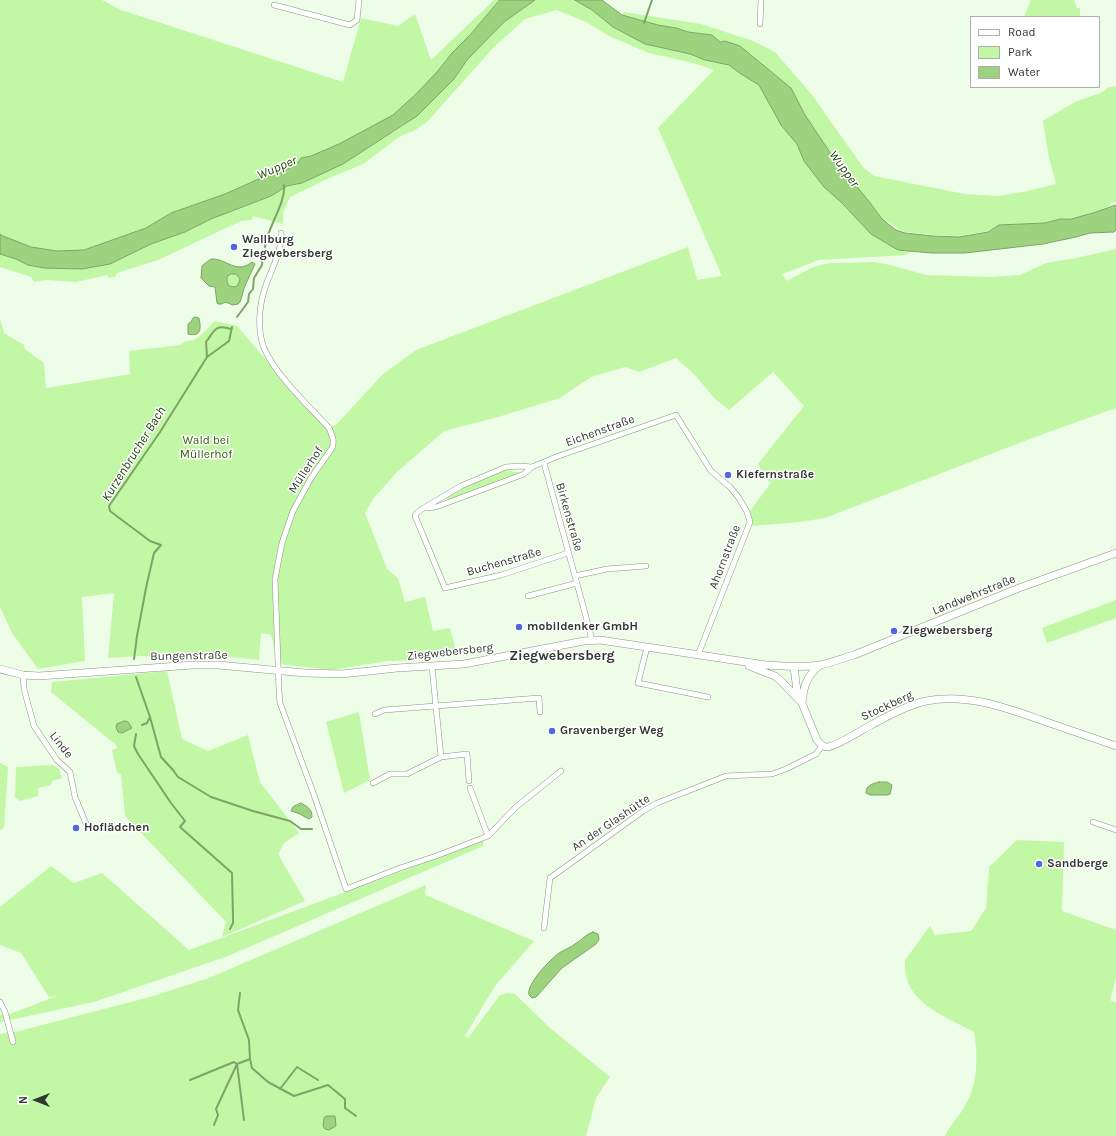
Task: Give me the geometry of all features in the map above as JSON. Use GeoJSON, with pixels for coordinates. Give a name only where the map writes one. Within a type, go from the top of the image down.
{"type":"FeatureCollection","features":[{"type":"Feature","properties":{"kind":"main road","name":"Landwehrstraße"},"geometry":{"type":"LineString","coordinates":[[794,667],[820,665],[854,655],[1019,588],[1116,553]]}},
{"type":"Feature","properties":{"kind":"main road","name":"Ziegwebersberg"},"geometry":{"type":"LineString","coordinates":[[277,671],[342,674],[397,668],[464,664],[592,640],[610,641],[766,665],[794,667]]}},
{"type":"Feature","properties":{"kind":"main road"},"geometry":{"type":"LineString","coordinates":[[737,661],[775,676],[802,704]]}},
{"type":"Feature","properties":{"kind":"main road","name":"Bungenstraße"},"geometry":{"type":"LineString","coordinates":[[0,668],[23,675],[39,676],[193,665],[218,665],[277,671]]}},
{"type":"Feature","properties":{"kind":"main road"},"geometry":{"type":"LineString","coordinates":[[802,704],[804,686],[808,678],[820,665]]}},
{"type":"Feature","properties":{"kind":"main road"},"geometry":{"type":"LineString","coordinates":[[794,667],[797,691],[820,743]]}},
{"type":"Feature","properties":{"kind":"main road","name":"Stockberg"},"geometry":{"type":"LineString","coordinates":[[820,743],[827,747],[835,745],[873,724],[911,706],[934,699],[946,698],[970,700],[997,705],[1116,746]]}},
{"type":"Feature","properties":{"kind":"street"},"geometry":{"type":"LineString","coordinates":[[274,5],[350,25],[356,20],[359,0]]}},
{"type":"Feature","properties":{"kind":"street"},"geometry":{"type":"LineString","coordinates":[[760,24],[761,0]]}},
{"type":"Feature","properties":{"kind":"street","name":"Müllerhof"},"geometry":{"type":"LineString","coordinates":[[277,671],[275,579],[282,543],[293,511],[311,478],[334,443],[330,428],[289,385],[271,361],[264,347],[259,327],[260,306],[282,238],[281,233]]}},
{"type":"Feature","properties":{"kind":"street","name":"Eichenstraße"},"geometry":{"type":"LineString","coordinates":[[422,509],[436,507],[524,474],[532,467],[556,457],[676,415]]}},
{"type":"Feature","properties":{"kind":"street","name":"Ahornstraße"},"geometry":{"type":"LineString","coordinates":[[676,415],[711,471],[730,487],[740,498],[750,522],[698,655]]}},
{"type":"Feature","properties":{"kind":"street","name":"Birkenstraße"},"geometry":{"type":"LineString","coordinates":[[544,463],[592,640]]}},
{"type":"Feature","properties":{"kind":"street","name":"Eichenstraße"},"geometry":{"type":"LineString","coordinates":[[445,588],[416,513],[461,486],[506,467],[532,467]]}},
{"type":"Feature","properties":{"kind":"street","name":"Buchenstraße"},"geometry":{"type":"LineString","coordinates":[[445,588],[501,575],[568,553]]}},
{"type":"Feature","properties":{"kind":"street"},"geometry":{"type":"LineString","coordinates":[[575,576],[607,569],[646,566]]}},
{"type":"Feature","properties":{"kind":"street"},"geometry":{"type":"LineString","coordinates":[[528,596],[577,583]]}},
{"type":"Feature","properties":{"kind":"street"},"geometry":{"type":"LineString","coordinates":[[647,647],[638,683],[708,697]]}},
{"type":"Feature","properties":{"kind":"street"},"geometry":{"type":"LineString","coordinates":[[432,667],[441,757]]}},
{"type":"Feature","properties":{"kind":"street"},"geometry":{"type":"LineString","coordinates":[[277,671],[280,702],[346,889],[488,836],[516,807],[561,771]]}},
{"type":"Feature","properties":{"kind":"street","name":"Linde"},"geometry":{"type":"LineString","coordinates":[[23,675],[24,689],[34,726],[57,760],[70,772],[76,797],[87,826]]}},
{"type":"Feature","properties":{"kind":"street"},"geometry":{"type":"LineString","coordinates":[[375,714],[384,710],[539,698],[540,712]]}},
{"type":"Feature","properties":{"kind":"street","name":"An der Glashütte"},"geometry":{"type":"LineString","coordinates":[[544,928],[550,878],[643,812],[657,803],[726,776],[760,776],[779,772],[816,754],[820,743]]}},
{"type":"Feature","properties":{"kind":"street"},"geometry":{"type":"LineString","coordinates":[[373,783],[390,774],[407,774],[441,757],[467,754],[469,781]]}},
{"type":"Feature","properties":{"kind":"street"},"geometry":{"type":"LineString","coordinates":[[470,788],[488,836]]}},
{"type":"Feature","properties":{"kind":"street"},"geometry":{"type":"LineString","coordinates":[[1094,822],[1116,830]]}},
{"type":"Feature","properties":{"kind":"street"},"geometry":{"type":"LineString","coordinates":[[0,1002],[5,1012],[13,1042]]}},
{"type":"Feature","properties":{"kind":"green space"},"geometry":{"type":"Polygon","coordinates":[[[0,0],[102,0],[121,10],[343,82],[361,18],[398,26],[415,14],[431,60],[494,0],[500,0],[470,35],[452,53],[437,72],[393,115],[339,144],[311,156],[301,158],[297,164],[279,173],[261,178],[225,194],[171,213],[146,228],[84,250],[57,251],[31,247],[0,234],[0,0]]]}},
{"type":"Feature","properties":{"kind":"green space","name":"Wald bei Müllerhof"},"geometry":{"type":"Polygon","coordinates":[[[535,0],[575,0],[592,10],[613,27],[645,44],[730,65],[759,85],[781,124],[797,144],[804,161],[824,187],[842,203],[871,234],[898,250],[912,251],[906,255],[819,260],[782,274],[787,281],[813,267],[830,263],[875,262],[926,275],[992,277],[1020,275],[1046,263],[1116,249],[1116,408],[1035,437],[825,518],[800,522],[753,526],[749,512],[771,483],[766,479],[758,464],[804,406],[773,372],[729,410],[715,399],[695,375],[676,358],[639,372],[625,367],[591,377],[560,398],[498,417],[444,431],[397,472],[373,499],[365,513],[387,569],[398,578],[405,602],[425,597],[433,631],[450,628],[457,654],[420,660],[388,661],[332,670],[279,664],[271,635],[261,633],[259,660],[211,655],[108,658],[114,593],[82,597],[85,661],[38,669],[12,633],[0,607],[0,318],[4,333],[24,345],[25,349],[44,363],[46,388],[130,374],[129,351],[180,345],[186,341],[191,341],[199,337],[215,321],[237,326],[325,428],[336,425],[383,374],[416,350],[688,247],[697,280],[722,276],[658,128],[714,70],[693,63],[649,53],[609,36],[586,22],[557,10],[525,19],[493,48],[427,122],[415,130],[399,137],[363,164],[290,197],[283,213],[283,224],[253,216],[252,220],[241,221],[158,260],[117,273],[115,277],[109,278],[107,275],[76,282],[46,280],[34,282],[31,277],[0,267],[0,254],[28,265],[44,268],[82,269],[110,264],[151,244],[185,232],[211,219],[271,196],[287,186],[302,183],[343,164],[403,126],[429,104],[454,79],[467,60],[504,22],[535,0]]]}},
{"type":"Feature","properties":{"kind":"green space"},"geometry":{"type":"Polygon","coordinates":[[[1031,0],[1074,0],[1077,8],[1080,8],[1079,16],[1024,16],[1031,0]]]}},
{"type":"Feature","properties":{"kind":"green space"},"geometry":{"type":"Polygon","coordinates":[[[624,12],[701,24],[753,41],[775,52],[812,95],[863,167],[874,176],[965,194],[998,196],[1056,184],[1048,153],[1043,121],[1075,102],[1103,92],[1107,88],[1116,86],[1116,202],[1110,203],[1110,206],[1093,213],[1071,218],[1045,223],[999,225],[988,231],[959,236],[905,232],[882,219],[833,157],[805,115],[791,88],[740,46],[725,41],[720,42],[712,35],[688,32],[622,15],[624,12]]]}},
{"type":"Feature","properties":{"kind":"green space"},"geometry":{"type":"Polygon","coordinates":[[[233,274],[238,276],[240,281],[238,286],[233,288],[228,286],[226,281],[228,276],[233,274]]]}},
{"type":"Feature","properties":{"kind":"green space"},"geometry":{"type":"Polygon","coordinates":[[[505,470],[522,473],[448,500],[446,497],[473,483],[505,470]]]}},
{"type":"Feature","properties":{"kind":"green space"},"geometry":{"type":"Polygon","coordinates":[[[1116,600],[1116,618],[1047,643],[1042,628],[1116,600]]]}},
{"type":"Feature","properties":{"kind":"green space"},"geometry":{"type":"Polygon","coordinates":[[[167,671],[182,739],[208,751],[248,735],[260,782],[299,833],[284,843],[278,854],[305,901],[222,937],[226,922],[125,816],[121,774],[117,773],[112,750],[117,748],[116,745],[51,692],[52,682],[167,671]]]}},
{"type":"Feature","properties":{"kind":"green space"},"geometry":{"type":"Polygon","coordinates":[[[359,712],[370,780],[344,793],[326,722],[359,712]]]}},
{"type":"Feature","properties":{"kind":"green space"},"geometry":{"type":"Polygon","coordinates":[[[0,763],[8,767],[4,828],[0,830],[0,763]]]}},
{"type":"Feature","properties":{"kind":"green space"},"geometry":{"type":"Polygon","coordinates":[[[53,765],[59,769],[62,778],[52,781],[51,785],[38,788],[38,796],[20,801],[15,797],[16,767],[53,765]]]}},
{"type":"Feature","properties":{"kind":"green space"},"geometry":{"type":"Polygon","coordinates":[[[1017,840],[1064,842],[1062,911],[1116,930],[1116,978],[1110,1000],[1116,1003],[1116,1136],[945,1136],[965,1107],[971,1094],[976,1068],[974,1032],[936,1012],[919,999],[907,979],[905,960],[930,926],[935,935],[971,931],[986,908],[989,867],[1017,840]]]}},
{"type":"Feature","properties":{"kind":"green space"},"geometry":{"type":"Polygon","coordinates":[[[483,841],[483,846],[228,956],[94,1002],[0,1022],[0,1015],[7,1015],[57,996],[49,997],[21,953],[0,945],[0,907],[51,866],[74,883],[102,873],[189,950],[483,841]]]}},
{"type":"Feature","properties":{"kind":"green space"},"geometry":{"type":"Polygon","coordinates":[[[426,885],[425,895],[534,941],[495,986],[465,1036],[468,1038],[500,995],[508,993],[515,994],[550,1028],[610,1077],[596,1098],[586,1136],[0,1136],[0,1034],[19,1031],[150,997],[209,978],[426,885]]]}},
{"type":"Feature","properties":{"kind":"water"},"geometry":{"type":"Polygon","coordinates":[[[500,0],[535,0],[504,22],[467,60],[454,79],[417,116],[343,164],[302,183],[287,186],[271,196],[211,219],[185,232],[151,244],[110,264],[82,269],[44,268],[28,265],[0,254],[0,234],[31,247],[57,251],[84,250],[146,228],[171,213],[225,194],[261,178],[279,173],[297,164],[301,158],[311,156],[339,144],[393,115],[437,72],[452,53],[470,35],[500,0]]]}},
{"type":"Feature","properties":{"kind":"water"},"geometry":{"type":"Polygon","coordinates":[[[575,0],[602,0],[622,15],[688,32],[712,35],[720,42],[725,41],[740,46],[791,88],[805,115],[833,157],[882,219],[896,230],[905,233],[959,237],[988,232],[999,225],[1045,223],[1060,219],[1071,219],[1116,205],[1116,230],[1114,232],[1090,233],[1043,244],[965,253],[931,253],[898,250],[871,234],[842,203],[824,187],[804,161],[797,144],[781,125],[759,85],[729,65],[705,60],[690,54],[645,44],[613,27],[592,10],[575,0]]]}},
{"type":"Feature","properties":{"kind":"water"},"geometry":{"type":"Polygon","coordinates":[[[217,259],[241,267],[252,262],[255,264],[238,304],[233,305],[225,302],[222,304],[217,303],[215,287],[209,286],[201,278],[202,266],[208,261],[217,259]],[[231,274],[227,277],[229,286],[235,287],[238,285],[240,279],[236,274],[231,274]]]}},
{"type":"Feature","properties":{"kind":"water"},"geometry":{"type":"Polygon","coordinates":[[[195,317],[199,318],[200,331],[193,335],[188,334],[188,324],[195,317]]]}},
{"type":"Feature","properties":{"kind":"water"},"geometry":{"type":"Polygon","coordinates":[[[125,721],[128,722],[132,728],[122,733],[118,732],[116,727],[117,724],[125,721]]]}},
{"type":"Feature","properties":{"kind":"water"},"geometry":{"type":"Polygon","coordinates":[[[879,782],[887,782],[892,785],[890,794],[870,795],[866,793],[868,787],[879,782]]]}},
{"type":"Feature","properties":{"kind":"water"},"geometry":{"type":"Polygon","coordinates":[[[301,803],[309,808],[311,812],[312,817],[309,819],[291,811],[293,807],[301,803]]]}},
{"type":"Feature","properties":{"kind":"water"},"geometry":{"type":"Polygon","coordinates":[[[593,932],[598,934],[599,940],[596,944],[562,968],[536,997],[532,998],[529,995],[531,985],[545,966],[559,953],[571,947],[593,932]]]}},
{"type":"Feature","properties":{"kind":"water"},"geometry":{"type":"Polygon","coordinates":[[[327,1116],[335,1116],[336,1126],[329,1130],[325,1129],[323,1126],[324,1118],[327,1116]]]}},
{"type":"Feature","properties":{"kind":"waterway"},"geometry":{"type":"LineString","coordinates":[[644,23],[652,0]]}},
{"type":"Feature","properties":{"kind":"waterway","name":"Kurzenbrucher Bach"},"geometry":{"type":"LineString","coordinates":[[265,247],[266,240],[282,200],[284,185]]}},
{"type":"Feature","properties":{"kind":"waterway","name":"Kurzenbrucher Bach"},"geometry":{"type":"LineString","coordinates":[[237,317],[248,302],[249,294],[253,289],[254,278],[262,265],[263,251]]}},
{"type":"Feature","properties":{"kind":"waterway","name":"Kurzenbrucher Bach"},"geometry":{"type":"LineString","coordinates":[[134,659],[146,588],[154,553],[161,545],[150,541],[110,511],[109,506],[160,432],[207,357],[206,342],[216,329],[222,327],[231,329]]}},
{"type":"Feature","properties":{"kind":"waterway","name":"Kurzenbrucher Bach"},"geometry":{"type":"LineString","coordinates":[[207,357],[229,341],[232,327]]}},
{"type":"Feature","properties":{"kind":"waterway","name":"Kurzenbrucher Bach"},"geometry":{"type":"LineString","coordinates":[[136,677],[150,717],[147,723],[142,725]]}},
{"type":"Feature","properties":{"kind":"waterway"},"geometry":{"type":"LineString","coordinates":[[150,717],[161,757],[178,777],[211,797],[290,821],[301,829],[312,829]]}},
{"type":"Feature","properties":{"kind":"waterway","name":"Kurzenbrucher Bach"},"geometry":{"type":"LineString","coordinates":[[136,734],[134,746],[138,754],[185,821],[180,827],[232,873],[233,923],[230,929]]}},
{"type":"Feature","properties":{"kind":"waterway","name":"Kurzenbrucher Bach"},"geometry":{"type":"LineString","coordinates":[[240,993],[238,1010],[249,1040],[252,1068],[268,1082],[294,1096],[328,1085],[345,1099],[345,1108],[356,1116]]}},
{"type":"Feature","properties":{"kind":"waterway"},"geometry":{"type":"LineString","coordinates":[[214,1125],[218,1115],[216,1109],[237,1064],[250,1059]]}},
{"type":"Feature","properties":{"kind":"waterway"},"geometry":{"type":"LineString","coordinates":[[190,1080],[234,1062],[237,1064],[244,1120]]}},
{"type":"Feature","properties":{"kind":"waterway"},"geometry":{"type":"LineString","coordinates":[[280,1089],[297,1067],[318,1080]]}},
{"type":"Feature","properties":{"kind":"place","name":"Wallburg Ziegwebersberg"},"geometry":{"type":"Point","coordinates":[234,247]}},
{"type":"Feature","properties":{"kind":"place","name":"Kiefernstraße"},"geometry":{"type":"Point","coordinates":[728,475]}},
{"type":"Feature","properties":{"kind":"place","name":"mobildenker GmbH"},"geometry":{"type":"Point","coordinates":[519,627]}},
{"type":"Feature","properties":{"kind":"place","name":"Ziegwebersberg"},"geometry":{"type":"Point","coordinates":[894,631]}},
{"type":"Feature","properties":{"kind":"place","name":"Gravenberger Weg"},"geometry":{"type":"Point","coordinates":[552,731]}},
{"type":"Feature","properties":{"kind":"place","name":"Hoflädchen"},"geometry":{"type":"Point","coordinates":[76,828]}},
{"type":"Feature","properties":{"kind":"place","name":"Sandberge"},"geometry":{"type":"Point","coordinates":[1039,864]}},
{"type":"Feature","properties":{"kind":"district","name":"Ziegwebersberg"},"geometry":{"type":"Point","coordinates":[562,656]}},
{"type":"Feature","properties":{"kind":"water label","name":"Wupper"},"geometry":{"type":"Point","coordinates":[277,168]}},
{"type":"Feature","properties":{"kind":"water label","name":"Wupper"},"geometry":{"type":"Point","coordinates":[844,169]}}]}
